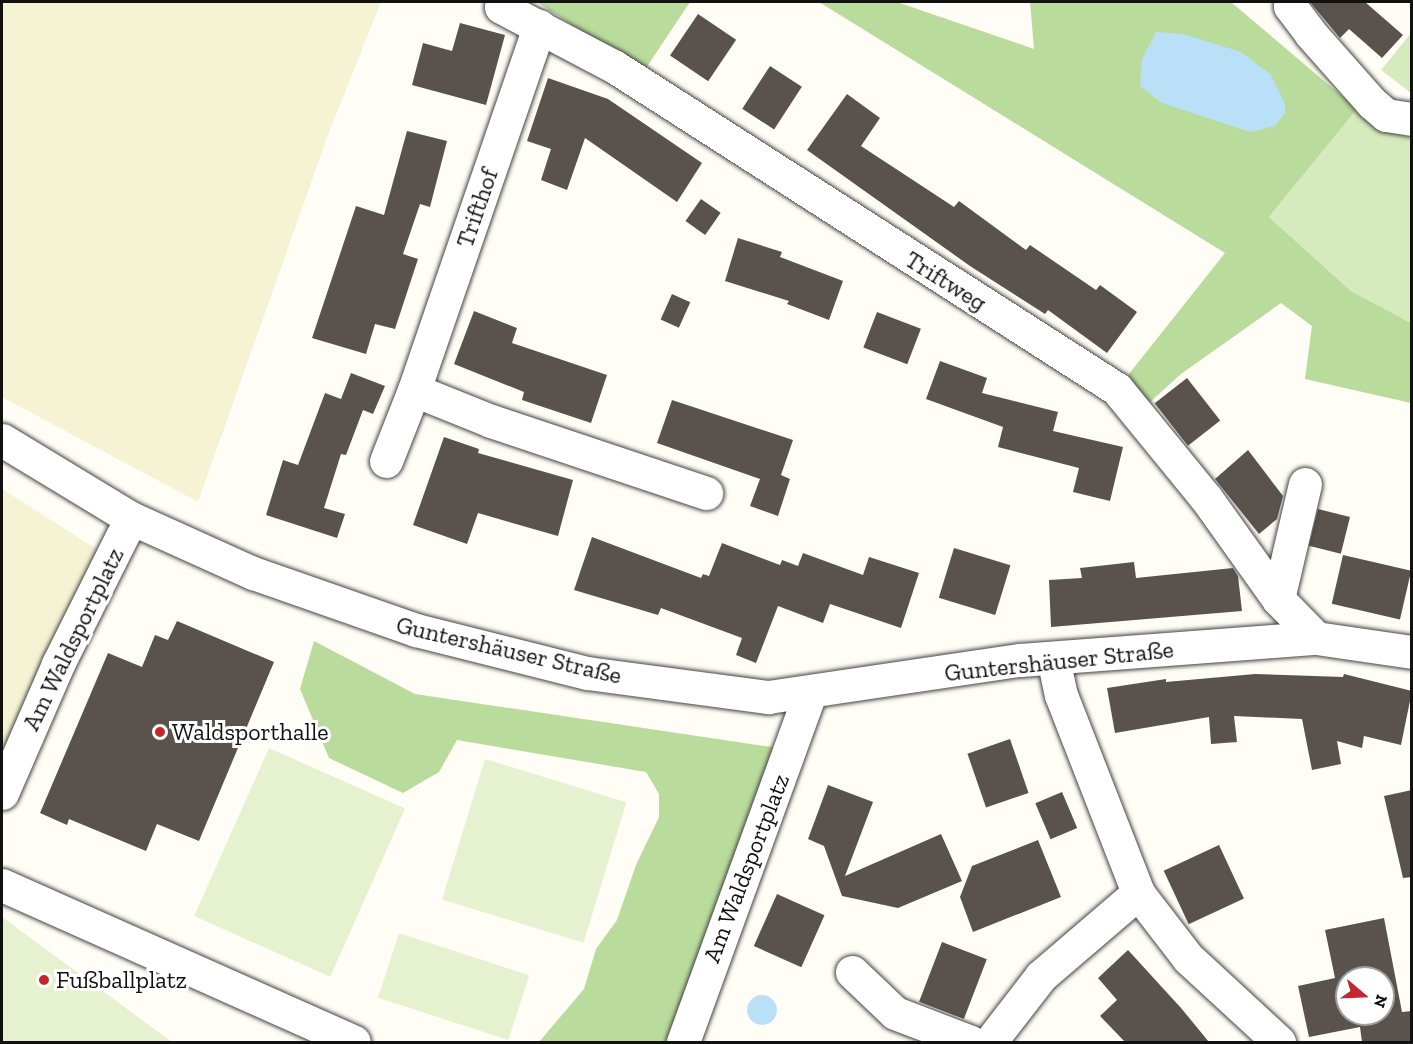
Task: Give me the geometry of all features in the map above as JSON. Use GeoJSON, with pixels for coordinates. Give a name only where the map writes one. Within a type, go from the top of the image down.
{"type":"FeatureCollection","features":[{"type":"Feature","properties":{"kind":"street"},"geometry":{"type":"LineString","coordinates":[[1291,2],[1310,33],[1372,103],[1386,115],[1412,119]]}},
{"type":"Feature","properties":{"kind":"street","name":"Triftweg"},"geometry":{"type":"LineString","coordinates":[[503,4],[539,27],[615,67],[1117,389],[1206,498],[1278,599],[1316,638]]}},
{"type":"Feature","properties":{"kind":"street","name":"Trifthof"},"geometry":{"type":"LineString","coordinates":[[386,461],[414,390],[539,27]]}},
{"type":"Feature","properties":{"kind":"street"},"geometry":{"type":"LineString","coordinates":[[414,390],[491,421],[706,493]]}},
{"type":"Feature","properties":{"kind":"street","name":"Guntershäuser Straße"},"geometry":{"type":"LineString","coordinates":[[2,440],[131,518],[253,573],[416,630],[587,673],[768,697],[810,694],[1053,658],[1316,638],[1412,652]]}},
{"type":"Feature","properties":{"kind":"street"},"geometry":{"type":"LineString","coordinates":[[1278,599],[1305,484]]}},
{"type":"Feature","properties":{"kind":"street","name":"Am Waldsportplatz"},"geometry":{"type":"LineString","coordinates":[[2,794],[58,664],[131,518]]}},
{"type":"Feature","properties":{"kind":"street"},"geometry":{"type":"LineString","coordinates":[[1053,658],[1061,695],[1138,893],[1188,958],[1279,1042]]}},
{"type":"Feature","properties":{"kind":"street","name":"Am Waldsportplatz"},"geometry":{"type":"LineString","coordinates":[[683,1042],[810,694]]}},
{"type":"Feature","properties":{"kind":"street"},"geometry":{"type":"LineString","coordinates":[[2,885],[354,1042]]}},
{"type":"Feature","properties":{"kind":"street"},"geometry":{"type":"LineString","coordinates":[[990,1042],[1041,976],[1138,893]]}},
{"type":"Feature","properties":{"kind":"street"},"geometry":{"type":"LineString","coordinates":[[852,972],[895,1013],[970,1042]]}},
{"type":"Feature","properties":{"kind":"shaded area"},"geometry":{"type":"Polygon","coordinates":[[[2,2],[381,2],[328,135],[198,502],[2,397],[2,2]]]}},
{"type":"Feature","properties":{"kind":"shaded area"},"geometry":{"type":"Polygon","coordinates":[[[2,489],[98,550],[2,765],[2,489]]]}},
{"type":"Feature","properties":{"kind":"green space"},"geometry":{"type":"Polygon","coordinates":[[[537,2],[690,2],[644,71],[537,2]]]}},
{"type":"Feature","properties":{"kind":"green space"},"geometry":{"type":"Polygon","coordinates":[[[819,2],[897,2],[1034,49],[1030,2],[1231,2],[1357,109],[1269,217],[1351,291],[1411,323],[1411,403],[1305,379],[1312,326],[1281,303],[1181,374],[1139,412],[1117,389],[1225,253],[819,2]]]}},
{"type":"Feature","properties":{"kind":"green space"},"geometry":{"type":"Polygon","coordinates":[[[1411,33],[1411,93],[1381,70],[1411,33]]]}},
{"type":"Feature","properties":{"kind":"green space"},"geometry":{"type":"Polygon","coordinates":[[[1357,109],[1411,139],[1411,323],[1351,291],[1269,217],[1357,109]]]}},
{"type":"Feature","properties":{"kind":"green space"},"geometry":{"type":"Polygon","coordinates":[[[314,641],[415,694],[778,748],[670,1042],[539,1042],[584,989],[596,949],[617,920],[636,865],[659,817],[659,794],[646,772],[457,740],[439,772],[403,793],[329,758],[300,689],[314,641]]]}},
{"type":"Feature","properties":{"kind":"green space"},"geometry":{"type":"Polygon","coordinates":[[[269,748],[405,809],[330,977],[194,916],[269,748]]]}},
{"type":"Feature","properties":{"kind":"green space"},"geometry":{"type":"Polygon","coordinates":[[[485,759],[627,802],[584,943],[442,900],[485,759]]]}},
{"type":"Feature","properties":{"kind":"green space","name":"Fußballplatz"},"geometry":{"type":"Polygon","coordinates":[[[2,917],[172,1042],[2,1042],[2,917]]]}},
{"type":"Feature","properties":{"kind":"green space"},"geometry":{"type":"Polygon","coordinates":[[[399,933],[529,975],[508,1040],[378,998],[399,933]]]}},
{"type":"Feature","properties":{"kind":"water"},"geometry":{"type":"Polygon","coordinates":[[[1156,32],[1183,34],[1241,52],[1271,75],[1285,104],[1285,113],[1275,126],[1250,132],[1162,103],[1140,86],[1142,59],[1156,32]]]}},
{"type":"Feature","properties":{"kind":"water"},"geometry":{"type":"Polygon","coordinates":[[[762,995],[773,999],[777,1010],[773,1021],[762,1025],[751,1021],[747,1010],[751,999],[762,995]]]}},
{"type":"Feature","properties":{"kind":"building"},"geometry":{"type":"Polygon","coordinates":[[[1310,2],[1365,2],[1403,35],[1382,58],[1349,29],[1340,38],[1310,2]]]}},
{"type":"Feature","properties":{"kind":"building"},"geometry":{"type":"Polygon","coordinates":[[[698,14],[736,40],[708,81],[670,55],[698,14]]]}},
{"type":"Feature","properties":{"kind":"building"},"geometry":{"type":"Polygon","coordinates":[[[460,23],[505,35],[486,105],[412,85],[423,43],[452,51],[460,23]]]}},
{"type":"Feature","properties":{"kind":"building"},"geometry":{"type":"Polygon","coordinates":[[[770,66],[802,87],[774,129],[742,109],[770,66]]]}},
{"type":"Feature","properties":{"kind":"building"},"geometry":{"type":"Polygon","coordinates":[[[548,78],[608,99],[702,163],[677,202],[585,138],[567,190],[541,180],[551,149],[527,141],[548,78]]]}},
{"type":"Feature","properties":{"kind":"building"},"geometry":{"type":"Polygon","coordinates":[[[847,94],[880,118],[861,146],[954,207],[959,201],[1026,250],[1030,245],[1096,290],[1100,285],[1137,312],[1107,353],[1048,310],[1045,314],[970,266],[807,150],[847,94]]]}},
{"type":"Feature","properties":{"kind":"building"},"geometry":{"type":"Polygon","coordinates":[[[407,131],[447,141],[430,207],[420,204],[403,254],[418,259],[395,329],[375,324],[366,354],[312,338],[356,206],[384,215],[407,131]]]}},
{"type":"Feature","properties":{"kind":"building"},"geometry":{"type":"Polygon","coordinates":[[[701,199],[721,213],[705,235],[686,221],[701,199]]]}},
{"type":"Feature","properties":{"kind":"building"},"geometry":{"type":"Polygon","coordinates":[[[738,238],[782,252],[780,257],[843,281],[829,320],[787,304],[789,301],[725,281],[738,238]]]}},
{"type":"Feature","properties":{"kind":"building"},"geometry":{"type":"Polygon","coordinates":[[[672,294],[690,302],[679,328],[661,320],[672,294]]]}},
{"type":"Feature","properties":{"kind":"building"},"geometry":{"type":"Polygon","coordinates":[[[474,311],[517,328],[512,343],[607,375],[591,423],[522,400],[524,392],[454,364],[474,311]]]}},
{"type":"Feature","properties":{"kind":"building"},"geometry":{"type":"Polygon","coordinates":[[[877,312],[921,329],[907,364],[863,347],[877,312]]]}},
{"type":"Feature","properties":{"kind":"building"},"geometry":{"type":"Polygon","coordinates":[[[940,361],[987,378],[982,393],[1058,412],[1053,431],[1123,447],[1110,501],[1073,492],[1079,468],[998,447],[1003,427],[926,399],[940,361]]]}},
{"type":"Feature","properties":{"kind":"building"},"geometry":{"type":"Polygon","coordinates":[[[351,373],[385,386],[373,414],[363,410],[346,455],[341,454],[324,508],[345,514],[337,538],[266,515],[283,460],[298,465],[325,393],[341,399],[351,373]]]}},
{"type":"Feature","properties":{"kind":"building"},"geometry":{"type":"Polygon","coordinates":[[[1187,378],[1220,421],[1188,446],[1155,403],[1187,378]]]}},
{"type":"Feature","properties":{"kind":"building"},"geometry":{"type":"Polygon","coordinates":[[[672,400],[793,440],[781,475],[790,479],[778,516],[750,506],[760,479],[657,443],[672,400]]]}},
{"type":"Feature","properties":{"kind":"building"},"geometry":{"type":"Polygon","coordinates":[[[444,437],[479,449],[478,453],[573,480],[558,536],[478,513],[467,544],[413,525],[444,437]]]}},
{"type":"Feature","properties":{"kind":"building"},"geometry":{"type":"Polygon","coordinates":[[[1248,450],[1283,496],[1277,519],[1259,534],[1215,479],[1248,450]]]}},
{"type":"Feature","properties":{"kind":"building"},"geometry":{"type":"Polygon","coordinates":[[[1318,509],[1350,517],[1341,554],[1309,546],[1318,509]]]}},
{"type":"Feature","properties":{"kind":"building"},"geometry":{"type":"Polygon","coordinates":[[[592,537],[701,578],[703,574],[709,576],[722,543],[780,565],[782,560],[798,566],[803,553],[863,575],[869,557],[919,573],[901,628],[830,604],[823,623],[778,606],[756,663],[736,655],[742,638],[661,608],[658,615],[574,590],[592,537]]]}},
{"type":"Feature","properties":{"kind":"building"},"geometry":{"type":"Polygon","coordinates":[[[954,548],[1010,565],[995,615],[939,598],[954,548]]]}},
{"type":"Feature","properties":{"kind":"building"},"geometry":{"type":"Polygon","coordinates":[[[1343,555],[1411,571],[1400,619],[1332,604],[1343,555]]]}},
{"type":"Feature","properties":{"kind":"building"},"geometry":{"type":"Polygon","coordinates":[[[1134,562],[1136,578],[1233,568],[1238,576],[1242,611],[1051,627],[1049,580],[1082,578],[1080,568],[1134,562]]]}},
{"type":"Feature","properties":{"kind":"building","name":"Waldsporthalle"},"geometry":{"type":"Polygon","coordinates":[[[177,621],[274,662],[199,841],[157,824],[146,851],[69,819],[67,825],[40,813],[108,653],[142,667],[155,635],[168,640],[177,621]]]}},
{"type":"Feature","properties":{"kind":"building"},"geometry":{"type":"Polygon","coordinates":[[[1255,674],[1343,677],[1344,674],[1412,691],[1401,745],[1364,736],[1362,748],[1337,741],[1341,764],[1312,770],[1302,719],[1234,716],[1237,742],[1211,744],[1209,717],[1115,733],[1107,688],[1166,679],[1166,682],[1255,674]]]}},
{"type":"Feature","properties":{"kind":"building"},"geometry":{"type":"Polygon","coordinates":[[[1010,739],[1029,793],[986,808],[967,754],[1010,739]]]}},
{"type":"Feature","properties":{"kind":"building"},"geometry":{"type":"Polygon","coordinates":[[[828,785],[873,802],[845,876],[941,834],[962,881],[898,908],[842,896],[824,846],[808,839],[828,785]]]}},
{"type":"Feature","properties":{"kind":"building"},"geometry":{"type":"Polygon","coordinates":[[[1412,790],[1412,877],[1403,878],[1384,796],[1412,790]]]}},
{"type":"Feature","properties":{"kind":"building"},"geometry":{"type":"Polygon","coordinates":[[[1062,792],[1077,828],[1051,839],[1035,803],[1062,792]]]}},
{"type":"Feature","properties":{"kind":"building"},"geometry":{"type":"Polygon","coordinates":[[[1038,840],[1061,897],[973,932],[960,897],[972,866],[1038,840]]]}},
{"type":"Feature","properties":{"kind":"building"},"geometry":{"type":"Polygon","coordinates":[[[1219,845],[1244,898],[1189,924],[1164,871],[1219,845]]]}},
{"type":"Feature","properties":{"kind":"building"},"geometry":{"type":"Polygon","coordinates":[[[777,894],[825,915],[801,967],[754,946],[777,894]]]}},
{"type":"Feature","properties":{"kind":"building"},"geometry":{"type":"Polygon","coordinates":[[[1384,918],[1393,966],[1335,966],[1335,978],[1325,930],[1384,918]]]}},
{"type":"Feature","properties":{"kind":"building"},"geometry":{"type":"Polygon","coordinates":[[[942,942],[987,959],[964,1019],[919,1002],[942,942]]]}},
{"type":"Feature","properties":{"kind":"building"},"geometry":{"type":"Polygon","coordinates":[[[1128,950],[1209,1042],[1125,1042],[1100,1016],[1117,1000],[1098,978],[1128,950]]]}},
{"type":"Feature","properties":{"kind":"building"},"geometry":{"type":"Polygon","coordinates":[[[1395,975],[1402,1012],[1412,1011],[1412,1042],[1362,1042],[1360,1027],[1309,1037],[1298,986],[1335,978],[1335,1026],[1395,1026],[1395,975]]]}},
{"type":"Feature","properties":{"kind":"place","name":"Waldsporthalle"},"geometry":{"type":"Point","coordinates":[160,732]}},
{"type":"Feature","properties":{"kind":"place","name":"Fußballplatz"},"geometry":{"type":"Point","coordinates":[44,980]}}]}
